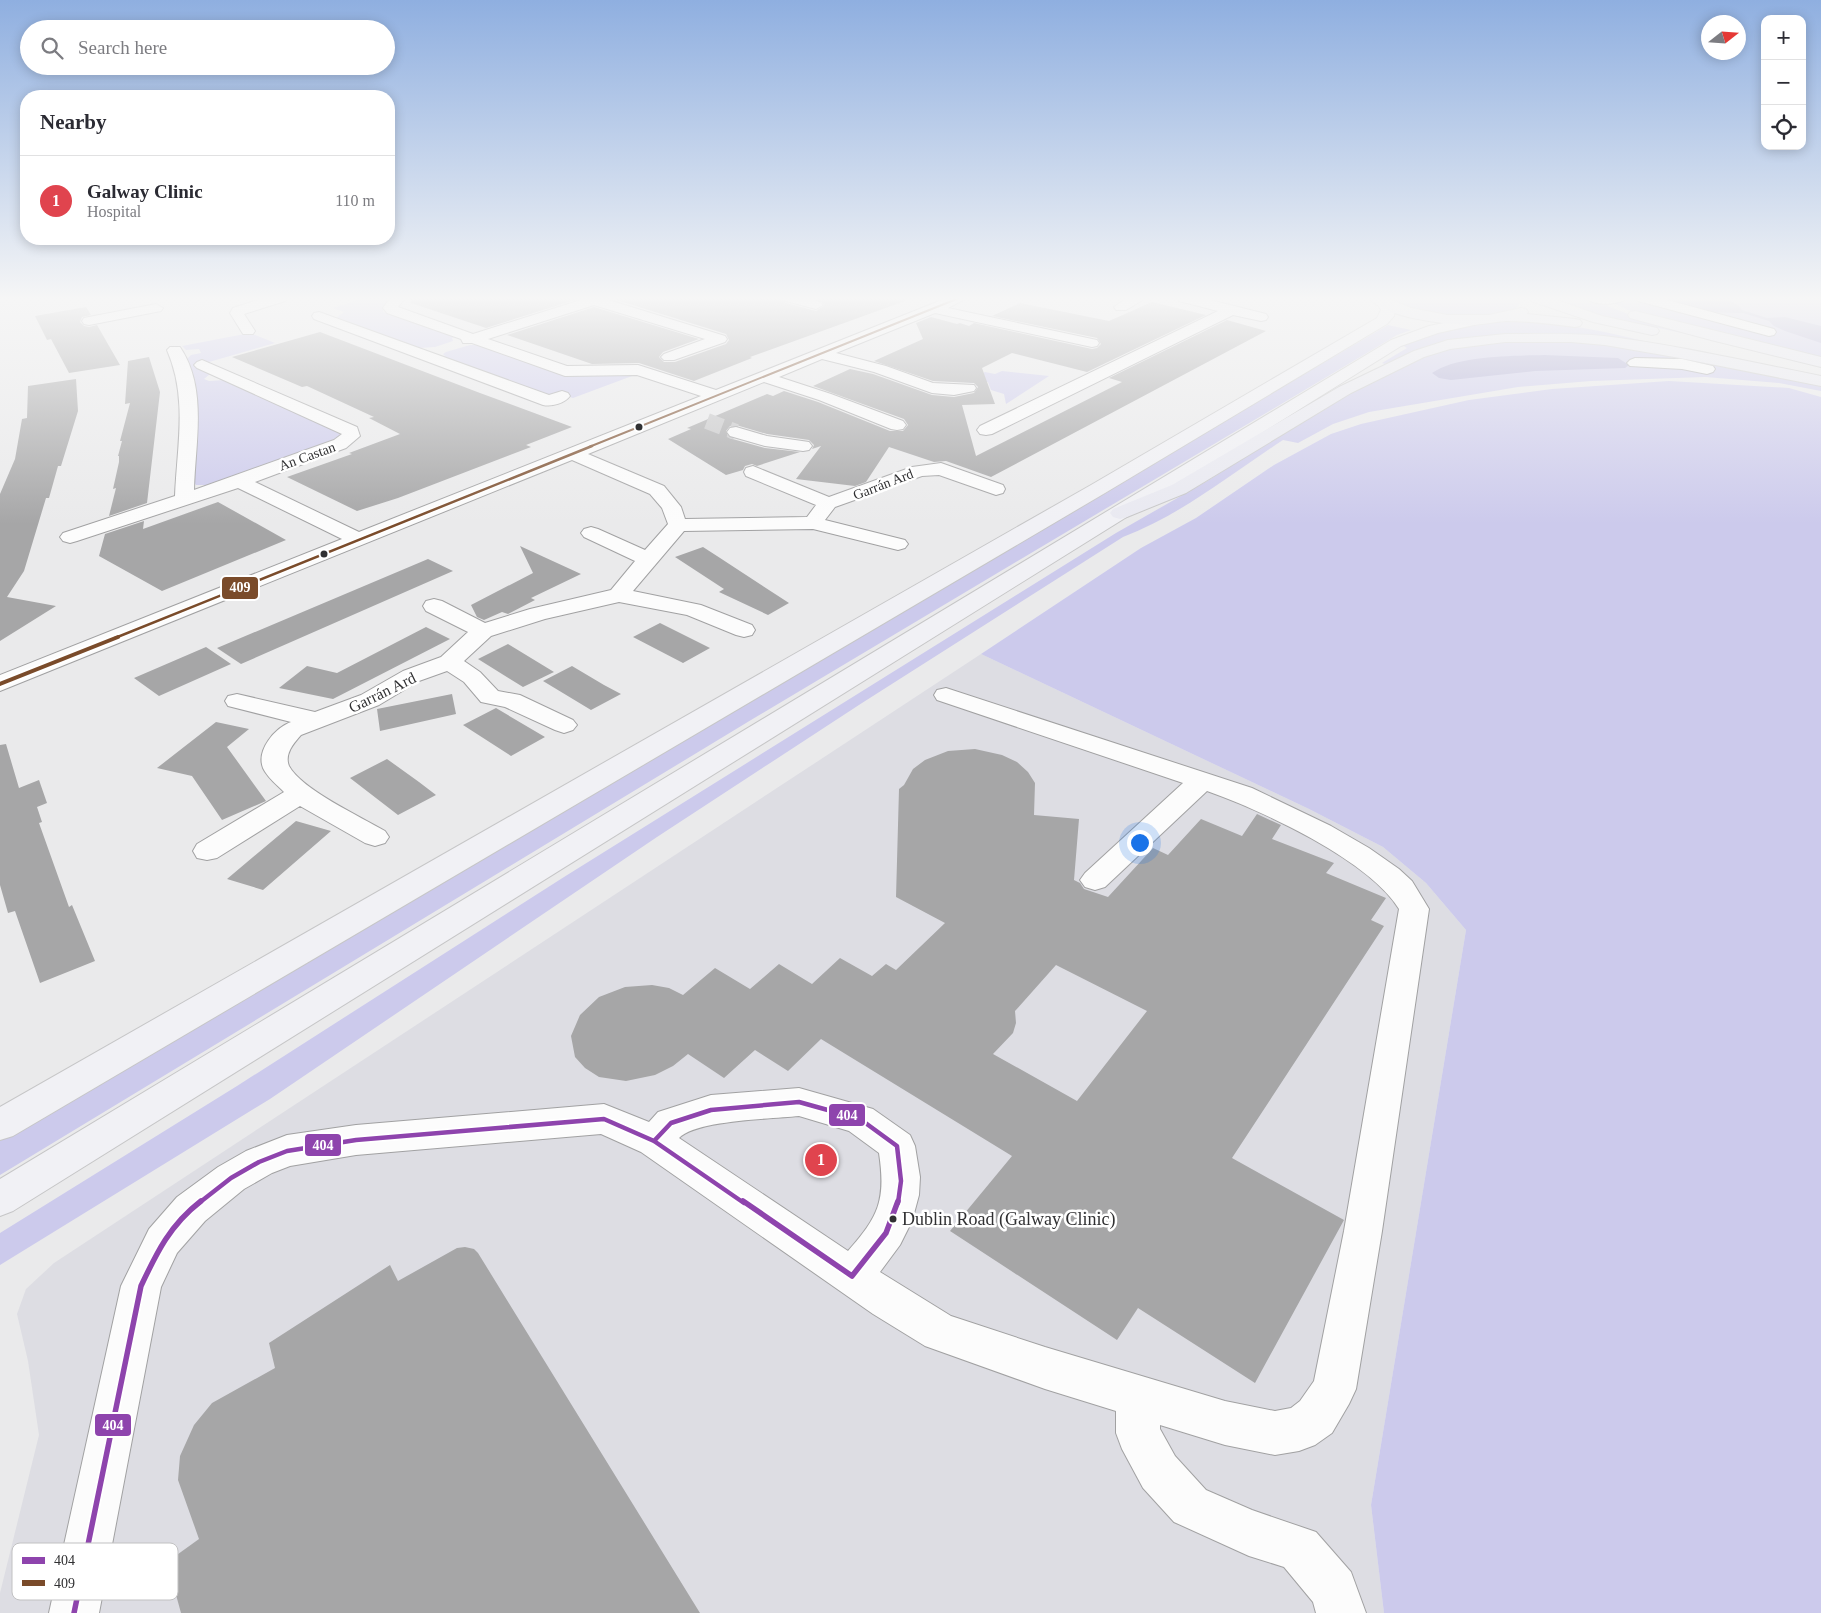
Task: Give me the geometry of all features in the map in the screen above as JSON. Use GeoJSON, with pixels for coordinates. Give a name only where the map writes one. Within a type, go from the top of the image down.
{"type":"FeatureCollection","features":[{"type":"Feature","properties":{"kind":"highway"},"geometry":{"type":"LineString","coordinates":[[1120,513],[1179,489],[1345,390],[1379,373]]}},
{"type":"Feature","properties":{"kind":"highway"},"geometry":{"type":"LineString","coordinates":[[1772,373],[1821,381]]}},
{"type":"Feature","properties":{"kind":"highway"},"geometry":{"type":"LineString","coordinates":[[1808,373],[1821,376]]}},
{"type":"Feature","properties":{"kind":"main road"},"geometry":{"type":"LineString","coordinates":[[0,1125],[1098,489],[1293,373]]}},
{"type":"Feature","properties":{"kind":"main road"},"geometry":{"type":"LineString","coordinates":[[0,1199],[1347,373]]}},
{"type":"Feature","properties":{"kind":"street","name":"An Castan"},"geometry":{"type":"LineString","coordinates":[[184,499],[188,389],[185,373]]}},
{"type":"Feature","properties":{"kind":"street","name":"An Castan"},"geometry":{"type":"LineString","coordinates":[[72,531],[239,481],[340,444],[348,440],[352,433],[220,373]]}},
{"type":"Feature","properties":{"kind":"street"},"geometry":{"type":"LineString","coordinates":[[479,373],[555,399]]}},
{"type":"Feature","properties":{"kind":"street"},"geometry":{"type":"LineString","coordinates":[[648,373],[717,396]]}},
{"type":"Feature","properties":{"kind":"street"},"geometry":{"type":"LineString","coordinates":[[0,684],[773,373]]}},
{"type":"Feature","properties":{"kind":"street"},"geometry":{"type":"LineString","coordinates":[[890,373],[939,391],[968,388]]}},
{"type":"Feature","properties":{"kind":"street"},"geometry":{"type":"LineString","coordinates":[[986,430],[1102,373]]}},
{"type":"Feature","properties":{"kind":"street"},"geometry":{"type":"LineString","coordinates":[[764,377],[898,425]]}},
{"type":"Feature","properties":{"kind":"street"},"geometry":{"type":"LineString","coordinates":[[679,411],[706,421]]}},
{"type":"Feature","properties":{"kind":"street"},"geometry":{"type":"LineString","coordinates":[[736,432],[764,441],[803,446]]}},
{"type":"Feature","properties":{"kind":"street"},"geometry":{"type":"LineString","coordinates":[[572,454],[657,490],[671,507],[678,525]]}},
{"type":"Feature","properties":{"kind":"street"},"geometry":{"type":"LineString","coordinates":[[781,461],[744,475],[828,503],[813,523]]}},
{"type":"Feature","properties":{"kind":"street","name":"Garrán Ard"},"geometry":{"type":"LineString","coordinates":[[828,503],[919,471],[931,469],[941,469],[996,489]]}},
{"type":"Feature","properties":{"kind":"street"},"geometry":{"type":"LineString","coordinates":[[239,481],[359,540]]}},
{"type":"Feature","properties":{"kind":"street"},"geometry":{"type":"LineString","coordinates":[[619,595],[678,525],[813,523],[898,544]]}},
{"type":"Feature","properties":{"kind":"street"},"geometry":{"type":"LineString","coordinates":[[591,533],[649,559]]}},
{"type":"Feature","properties":{"kind":"street","name":"Garrán Ard"},"geometry":{"type":"LineString","coordinates":[[375,837],[300,794],[276,767],[275,756],[281,741],[292,730],[370,700],[411,676],[449,662],[483,631],[538,614],[619,595],[693,610],[744,630]]}},
{"type":"Feature","properties":{"kind":"street"},"geometry":{"type":"LineString","coordinates":[[434,606],[483,631]]}},
{"type":"Feature","properties":{"kind":"street"},"geometry":{"type":"LineString","coordinates":[[449,662],[472,677],[490,697],[511,700],[564,725]]}},
{"type":"Feature","properties":{"kind":"street"},"geometry":{"type":"LineString","coordinates":[[88,1543],[141,1286],[163,1241],[191,1209],[231,1178],[259,1162],[287,1151],[347,1142],[604,1119],[654,1141],[887,1300],[940,1332],[992,1351],[1225,1423],[1275,1433],[1299,1429],[1316,1417],[1334,1389],[1364,1231],[1414,909],[1395,882],[1359,855],[1321,832],[1242,794],[946,695]]}},
{"type":"Feature","properties":{"kind":"street"},"geometry":{"type":"LineString","coordinates":[[237,701],[315,720]]}},
{"type":"Feature","properties":{"kind":"street"},"geometry":{"type":"LineString","coordinates":[[1095,880],[1204,780]]}},
{"type":"Feature","properties":{"kind":"street"},"geometry":{"type":"LineString","coordinates":[[207,851],[300,794]]}},
{"type":"Feature","properties":{"kind":"street"},"geometry":{"type":"LineString","coordinates":[[654,1141],[671,1123],[711,1110],[799,1102],[860,1119],[897,1146],[902,1183],[896,1218],[876,1250],[852,1276]]}},
{"type":"Feature","properties":{"kind":"street"},"geometry":{"type":"LineString","coordinates":[[1138,1397],[1138,1433],[1159,1472],[1190,1506],[1249,1532],[1299,1549],[1334,1590],[1341,1613]]}},
{"type":"Feature","properties":{"kind":"street"},"geometry":{"type":"LineString","coordinates":[[74,1613],[77,1600]]}},
{"type":"Feature","properties":{"kind":"shaded area"},"geometry":{"type":"Polygon","coordinates":[[[192,373],[209,373],[210,374],[204,379],[209,381],[225,380],[344,432],[344,436],[211,485],[196,485],[194,482],[197,435],[195,387],[192,373]]]}},
{"type":"Feature","properties":{"kind":"shaded area"},"geometry":{"type":"Polygon","coordinates":[[[488,373],[558,373],[580,376],[630,373],[632,376],[573,398],[560,394],[547,395],[488,373]]]}},
{"type":"Feature","properties":{"kind":"shaded area"},"geometry":{"type":"Polygon","coordinates":[[[983,373],[1023,373],[1049,376],[1006,404],[1004,394],[991,390],[988,382],[968,383],[983,373]]]}},
{"type":"Feature","properties":{"kind":"shaded area"},"geometry":{"type":"Polygon","coordinates":[[[1306,373],[1333,373],[751,720],[0,1175],[0,1141],[1306,373]]]}},
{"type":"Feature","properties":{"kind":"shaded area"},"geometry":{"type":"Polygon","coordinates":[[[1389,373],[1768,373],[1821,384],[1821,391],[1779,383],[1705,377],[1591,381],[1518,387],[1369,412],[1333,424],[1298,443],[1283,440],[1185,506],[1123,537],[862,703],[657,837],[270,1099],[0,1265],[0,1233],[237,1086],[564,877],[1116,533],[1209,480],[1332,402],[1389,373]]]}},
{"type":"Feature","properties":{"kind":"shaded area"},"geometry":{"type":"Polygon","coordinates":[[[1432,373],[1514,373],[1451,380],[1439,378],[1432,373]]]}},
{"type":"Feature","properties":{"kind":"shaded area"},"geometry":{"type":"Polygon","coordinates":[[[1669,381],[1789,388],[1821,397],[1821,1613],[1384,1613],[1371,1505],[1466,930],[1426,883],[1383,847],[1309,809],[981,654],[1141,548],[1196,518],[1274,465],[1331,434],[1361,424],[1469,400],[1552,389],[1669,381]]]}},
{"type":"Feature","properties":{"kind":"shaded area"},"geometry":{"type":"Polygon","coordinates":[[[981,654],[1309,809],[1383,847],[1426,883],[1466,930],[1371,1505],[1384,1613],[0,1613],[0,1593],[12,1544],[12,1600],[178,1600],[178,1543],[12,1543],[39,1435],[28,1361],[17,1314],[26,1289],[54,1263],[981,654]]]}},
{"type":"Feature","properties":{"kind":"building"},"geometry":{"type":"Polygon","coordinates":[[[127,373],[154,373],[160,392],[147,503],[109,516],[116,488],[113,489],[119,462],[118,456],[122,441],[120,441],[130,403],[125,404],[127,373]]]}},
{"type":"Feature","properties":{"kind":"building"},"geometry":{"type":"Polygon","coordinates":[[[270,373],[428,373],[572,427],[526,445],[531,447],[398,498],[357,511],[287,477],[352,454],[349,453],[400,434],[369,418],[374,417],[307,386],[302,387],[270,373]]]}},
{"type":"Feature","properties":{"kind":"building"},"geometry":{"type":"Polygon","coordinates":[[[670,373],[713,373],[694,381],[670,373]]]}},
{"type":"Feature","properties":{"kind":"building"},"geometry":{"type":"Polygon","coordinates":[[[841,373],[873,374],[932,395],[954,397],[974,393],[978,387],[974,383],[933,381],[910,373],[984,373],[995,404],[962,405],[976,456],[1122,382],[1109,378],[1119,373],[1186,373],[991,477],[946,461],[934,462],[889,447],[866,482],[855,486],[796,479],[821,446],[812,449],[814,445],[809,440],[767,434],[736,425],[730,426],[726,431],[729,438],[765,448],[800,452],[757,466],[752,464],[745,466],[743,470],[726,475],[668,439],[691,429],[687,428],[767,394],[773,396],[784,391],[818,402],[890,431],[903,431],[908,425],[904,419],[813,386],[841,373]]]}},
{"type":"Feature","properties":{"kind":"building"},"geometry":{"type":"Polygon","coordinates":[[[76,379],[78,411],[61,466],[58,466],[49,498],[46,498],[24,571],[7,597],[56,606],[0,641],[0,494],[15,459],[22,419],[27,418],[28,386],[76,379]]]}},
{"type":"Feature","properties":{"kind":"building"},"geometry":{"type":"Polygon","coordinates":[[[218,502],[286,540],[162,591],[99,556],[105,534],[144,521],[143,529],[218,502]]]}},
{"type":"Feature","properties":{"kind":"building"},"geometry":{"type":"Polygon","coordinates":[[[520,546],[581,574],[531,598],[535,600],[508,614],[502,612],[484,620],[477,617],[471,605],[533,573],[520,546]]]}},
{"type":"Feature","properties":{"kind":"building"},"geometry":{"type":"Polygon","coordinates":[[[703,547],[789,603],[768,615],[719,592],[724,589],[675,557],[703,547]]]}},
{"type":"Feature","properties":{"kind":"building"},"geometry":{"type":"Polygon","coordinates":[[[428,559],[453,571],[241,664],[217,648],[428,559]]]}},
{"type":"Feature","properties":{"kind":"building"},"geometry":{"type":"Polygon","coordinates":[[[660,623],[710,648],[683,663],[633,637],[660,623]]]}},
{"type":"Feature","properties":{"kind":"building"},"geometry":{"type":"Polygon","coordinates":[[[426,627],[450,639],[333,699],[279,688],[307,666],[337,673],[426,627]]]}},
{"type":"Feature","properties":{"kind":"building"},"geometry":{"type":"Polygon","coordinates":[[[508,644],[554,672],[523,687],[478,659],[508,644]]]}},
{"type":"Feature","properties":{"kind":"building"},"geometry":{"type":"Polygon","coordinates":[[[206,647],[231,664],[159,696],[134,678],[206,647]]]}},
{"type":"Feature","properties":{"kind":"building"},"geometry":{"type":"Polygon","coordinates":[[[572,666],[621,694],[591,710],[543,681],[572,666]]]}},
{"type":"Feature","properties":{"kind":"building"},"geometry":{"type":"Polygon","coordinates":[[[452,694],[456,714],[380,731],[377,709],[452,694]]]}},
{"type":"Feature","properties":{"kind":"building"},"geometry":{"type":"Polygon","coordinates":[[[496,708],[545,737],[511,756],[463,725],[496,708]]]}},
{"type":"Feature","properties":{"kind":"building"},"geometry":{"type":"Polygon","coordinates":[[[216,722],[249,729],[227,747],[266,801],[222,820],[192,776],[157,768],[216,722]]]}},
{"type":"Feature","properties":{"kind":"building"},"geometry":{"type":"Polygon","coordinates":[[[6,744],[19,788],[39,780],[47,803],[37,807],[42,822],[39,823],[69,907],[72,905],[95,961],[40,983],[15,911],[8,913],[0,885],[0,745],[6,744]]]}},
{"type":"Feature","properties":{"kind":"building"},"geometry":{"type":"Polygon","coordinates":[[[975,749],[1002,755],[1017,762],[1028,772],[1035,783],[1034,815],[1079,819],[1074,880],[1080,883],[1084,889],[1108,897],[1153,848],[1168,855],[1201,819],[1242,836],[1257,814],[1281,825],[1272,839],[1334,863],[1326,873],[1386,898],[1371,920],[1384,926],[1232,1158],[1344,1220],[1255,1383],[1138,1308],[1117,1340],[950,1231],[1012,1156],[821,1039],[788,1071],[755,1050],[724,1078],[688,1054],[673,1066],[655,1075],[626,1081],[599,1077],[585,1068],[575,1057],[571,1036],[580,1015],[599,997],[625,987],[652,985],[669,988],[683,995],[715,968],[750,989],[779,964],[812,984],[840,958],[872,976],[886,964],[896,970],[945,923],[896,897],[899,789],[904,785],[913,769],[925,760],[948,751],[975,749]],[[1056,965],[1015,1011],[1016,1023],[1013,1033],[993,1054],[1077,1101],[1147,1011],[1056,965]]]}},
{"type":"Feature","properties":{"kind":"building"},"geometry":{"type":"Polygon","coordinates":[[[387,759],[436,795],[398,815],[350,778],[387,759]]]}},
{"type":"Feature","properties":{"kind":"building"},"geometry":{"type":"Polygon","coordinates":[[[296,821],[331,831],[263,890],[227,879],[296,821]]]}},
{"type":"Feature","properties":{"kind":"building"},"geometry":{"type":"Polygon","coordinates":[[[457,1248],[474,1249],[478,1253],[700,1613],[181,1613],[177,1600],[178,1554],[199,1539],[178,1480],[180,1456],[194,1425],[212,1403],[275,1368],[269,1343],[390,1265],[398,1281],[457,1248]]]}},
{"type":"Feature","properties":{"kind":"tunnel"},"geometry":{"type":"LineString","coordinates":[[707,421],[736,432]]}},
{"type":"Feature","properties":{"kind":"transit line","name":"409"},"geometry":{"type":"LineString","coordinates":[[0,684],[772,373]]}},
{"type":"Feature","properties":{"kind":"transit line","name":"404"},"geometry":{"type":"LineString","coordinates":[[654,1141],[671,1123],[711,1110],[799,1102],[860,1119],[897,1146],[901,1181],[897,1208],[886,1233],[852,1276]]}},
{"type":"Feature","properties":{"kind":"transit line","name":"404"},"geometry":{"type":"LineString","coordinates":[[88,1543],[141,1286],[163,1241],[191,1209],[231,1178],[259,1162],[287,1151],[356,1140],[604,1119],[654,1141],[852,1276]]}},
{"type":"Feature","properties":{"kind":"transit line","name":"404"},"geometry":{"type":"LineString","coordinates":[[74,1613],[77,1600]]}},
{"type":"Feature","properties":{"kind":"place","name":"Galway Clinic"},"geometry":{"type":"Point","coordinates":[821,1160]}},
{"type":"Feature","properties":{"kind":"place","name":"Dublin Road (Galway Clinic)"},"geometry":{"type":"Point","coordinates":[893,1219]}}]}
